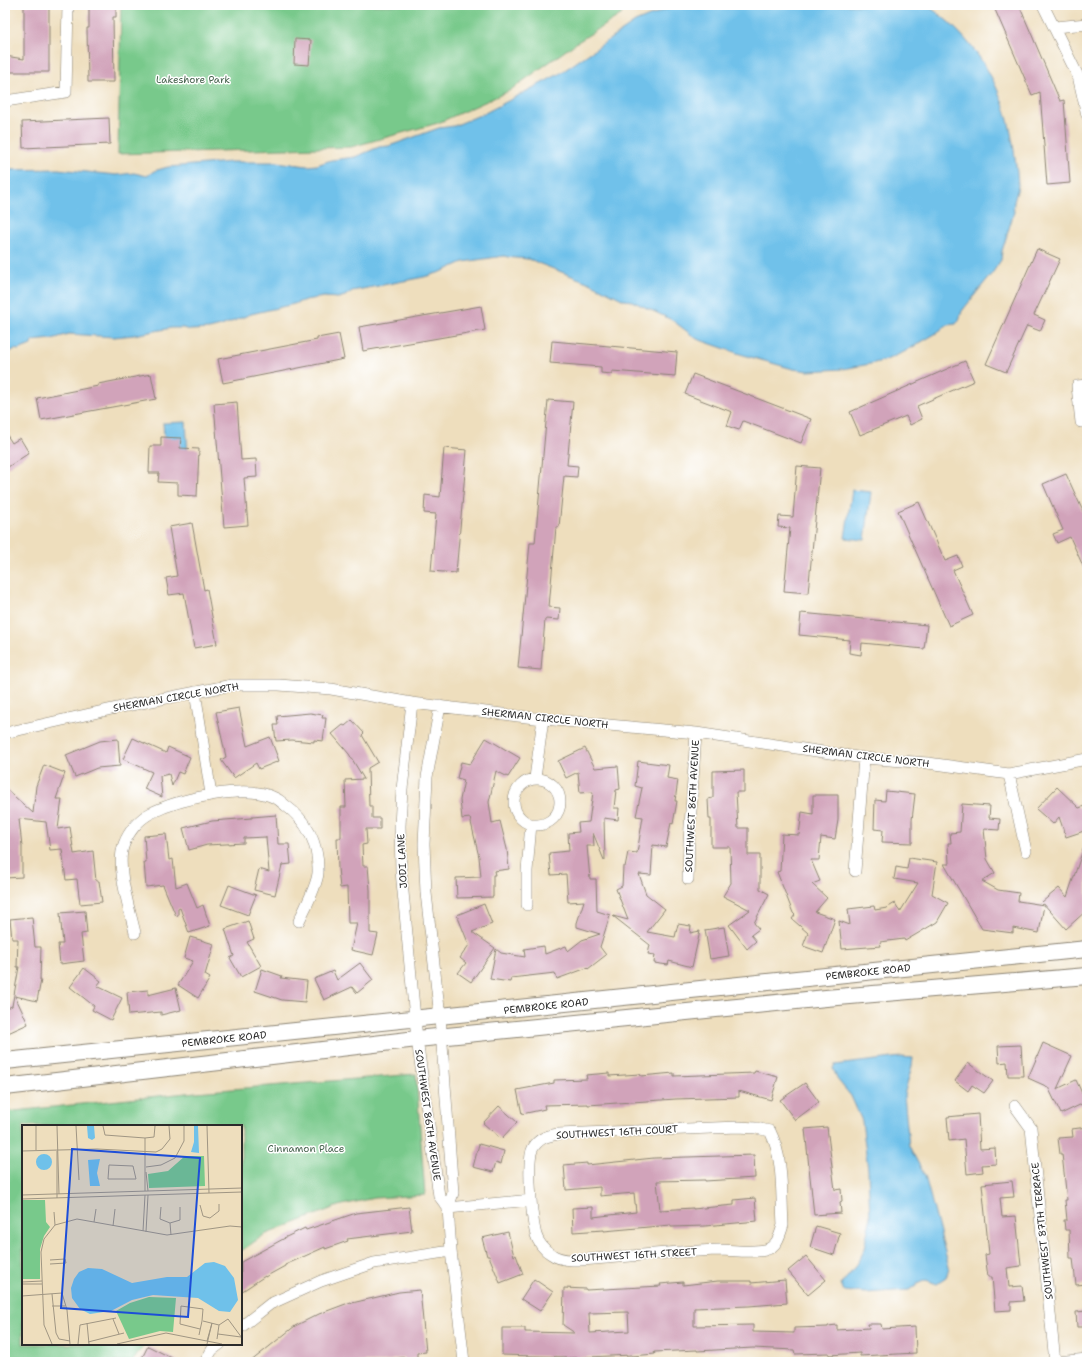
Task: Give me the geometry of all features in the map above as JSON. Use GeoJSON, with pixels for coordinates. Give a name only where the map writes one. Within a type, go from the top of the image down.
{"type":"FeatureCollection","features":[{"type":"Feature","properties":{"kind":"main road","name":"PEMBROKE ROAD"},"geometry":{"type":"LineString","coordinates":[[5,1061],[415,1020],[1087,949]]}},
{"type":"Feature","properties":{"kind":"main road","name":"PEMBROKE ROAD"},"geometry":{"type":"LineString","coordinates":[[5,1087],[418,1039],[826,998],[1087,976]]}},
{"type":"Feature","properties":{"kind":"street"},"geometry":{"type":"LineString","coordinates":[[5,101],[66,92],[68,5]]}},
{"type":"Feature","properties":{"kind":"street"},"geometry":{"type":"LineString","coordinates":[[1043,5],[1078,76],[1087,115]]}},
{"type":"Feature","properties":{"kind":"street"},"geometry":{"type":"LineString","coordinates":[[1055,27],[1087,24]]}},
{"type":"Feature","properties":{"kind":"street"},"geometry":{"type":"LineString","coordinates":[[1087,385],[1077,386],[1081,422],[1087,422]]}},
{"type":"Feature","properties":{"kind":"street","name":"SHERMAN CIRCLE NORTH"},"geometry":{"type":"LineString","coordinates":[[5,734],[121,707],[232,685],[279,685],[331,689],[412,703],[543,719],[696,733],[864,758],[928,763],[1009,774],[1087,759]]}},
{"type":"Feature","properties":{"kind":"street"},"geometry":{"type":"LineString","coordinates":[[195,692],[211,794]]}},
{"type":"Feature","properties":{"kind":"street","name":"JODI LANE"},"geometry":{"type":"LineString","coordinates":[[412,703],[402,789],[400,826],[401,871],[415,1020]]}},
{"type":"Feature","properties":{"kind":"street"},"geometry":{"type":"LineString","coordinates":[[440,706],[427,777],[424,844],[427,900],[440,1017]]}},
{"type":"Feature","properties":{"kind":"street"},"geometry":{"type":"LineString","coordinates":[[535,778],[543,719]]}},
{"type":"Feature","properties":{"kind":"street","name":"SOUTHWEST 86TH AVENUE"},"geometry":{"type":"LineString","coordinates":[[688,879],[688,842],[696,733]]}},
{"type":"Feature","properties":{"kind":"street"},"geometry":{"type":"LineString","coordinates":[[855,871],[864,758]]}},
{"type":"Feature","properties":{"kind":"street"},"geometry":{"type":"LineString","coordinates":[[1009,774],[1026,852]]}},
{"type":"Feature","properties":{"kind":"street"},"geometry":{"type":"LineString","coordinates":[[535,778],[543,779],[556,787],[561,801],[560,808],[551,821],[536,825],[521,819],[516,812],[514,805],[514,797],[517,790],[522,784],[535,778]]}},
{"type":"Feature","properties":{"kind":"street"},"geometry":{"type":"LineString","coordinates":[[135,933],[122,875],[121,858],[124,845],[133,827],[151,813],[211,794],[253,792],[275,798],[293,811],[304,822],[312,838],[317,857],[318,874],[299,921]]}},
{"type":"Feature","properties":{"kind":"street"},"geometry":{"type":"LineString","coordinates":[[527,905],[527,871],[531,824]]}},
{"type":"Feature","properties":{"kind":"street","name":"SOUTHWEST 86TH AVENUE"},"geometry":{"type":"LineString","coordinates":[[440,1017],[453,1193],[448,1208],[450,1251],[464,1362]]}},
{"type":"Feature","properties":{"kind":"street","name":"SOUTHWEST 86TH AVENUE"},"geometry":{"type":"LineString","coordinates":[[415,1020],[439,1196],[448,1208]]}},
{"type":"Feature","properties":{"kind":"street","name":"SOUTHWEST 87TH TERRACE"},"geometry":{"type":"LineString","coordinates":[[1015,1106],[1031,1128],[1056,1362]]}},
{"type":"Feature","properties":{"kind":"street","name":"SOUTHWEST 16TH COURT"},"geometry":{"type":"LineString","coordinates":[[531,1200],[530,1162],[532,1149],[540,1140],[547,1136],[558,1134],[738,1127],[756,1128],[770,1131],[779,1153],[783,1224],[781,1234],[776,1244]]}},
{"type":"Feature","properties":{"kind":"street"},"geometry":{"type":"LineString","coordinates":[[448,1208],[531,1200]]}},
{"type":"Feature","properties":{"kind":"street","name":"SOUTHWEST 16TH STREET"},"geometry":{"type":"LineString","coordinates":[[531,1200],[536,1235],[542,1246],[550,1254],[559,1258],[585,1259],[720,1250],[748,1252],[766,1250],[776,1244]]}},
{"type":"Feature","properties":{"kind":"street"},"geometry":{"type":"LineString","coordinates":[[242,1326],[270,1304],[321,1281],[374,1263],[450,1251]]}},
{"type":"Feature","properties":{"kind":"street"},"geometry":{"type":"LineString","coordinates":[[205,1362],[212,1350],[219,1345]]}},
{"type":"Feature","properties":{"kind":"street"},"geometry":{"type":"LineString","coordinates":[[1056,1362],[1087,1359]]}},
{"type":"Feature","properties":{"kind":"green space","name":"Lakeshore Park"},"geometry":{"type":"Polygon","coordinates":[[[121,5],[617,5],[622,14],[576,43],[509,91],[438,123],[351,147],[118,154],[121,5]]]}},
{"type":"Feature","properties":{"kind":"green space","name":"Cinnamon Place"},"geometry":{"type":"Polygon","coordinates":[[[416,1074],[425,1195],[374,1198],[338,1206],[264,1235],[242,1250],[242,1125],[22,1125],[22,1345],[144,1345],[132,1362],[5,1362],[5,1112],[196,1092],[416,1074]]]}},
{"type":"Feature","properties":{"kind":"water"},"geometry":{"type":"Polygon","coordinates":[[[676,5],[926,5],[950,23],[970,45],[987,70],[1003,105],[1013,144],[1018,185],[1014,202],[1014,212],[1002,251],[1001,260],[962,311],[956,324],[947,325],[935,334],[904,352],[886,360],[843,369],[808,371],[793,369],[740,354],[697,339],[672,320],[632,301],[624,300],[590,283],[534,261],[504,256],[463,262],[441,272],[424,277],[352,291],[345,296],[338,298],[324,297],[305,300],[251,314],[221,326],[209,329],[191,330],[171,328],[114,337],[69,334],[52,339],[32,341],[31,345],[18,350],[15,349],[8,353],[5,357],[5,170],[58,169],[116,175],[134,173],[147,176],[154,171],[168,167],[231,162],[277,162],[307,166],[317,165],[331,160],[355,157],[379,147],[389,146],[439,128],[454,126],[487,112],[559,74],[635,22],[676,5]]]}},
{"type":"Feature","properties":{"kind":"water"},"geometry":{"type":"Polygon","coordinates":[[[186,422],[188,456],[166,458],[163,423],[186,422]]]}},
{"type":"Feature","properties":{"kind":"water"},"geometry":{"type":"Polygon","coordinates":[[[852,490],[871,492],[865,540],[845,538],[852,490]]]}},
{"type":"Feature","properties":{"kind":"water"},"geometry":{"type":"Polygon","coordinates":[[[901,1057],[913,1058],[904,1095],[909,1146],[925,1176],[949,1267],[946,1278],[937,1284],[926,1280],[909,1290],[866,1293],[844,1291],[841,1284],[850,1274],[863,1253],[870,1220],[868,1170],[862,1121],[851,1096],[837,1079],[833,1068],[835,1065],[901,1057]]]}},
{"type":"Feature","properties":{"kind":"building"},"geometry":{"type":"Polygon","coordinates":[[[24,5],[49,5],[49,72],[5,72],[5,56],[24,59],[24,5]]]}},
{"type":"Feature","properties":{"kind":"building"},"geometry":{"type":"Polygon","coordinates":[[[89,5],[116,5],[116,17],[113,17],[114,82],[88,82],[87,28],[89,28],[89,5]]]}},
{"type":"Feature","properties":{"kind":"building"},"geometry":{"type":"Polygon","coordinates":[[[993,5],[1019,5],[1060,101],[1064,100],[1070,183],[1047,185],[1040,92],[1032,95],[993,5]]]}},
{"type":"Feature","properties":{"kind":"building"},"geometry":{"type":"Polygon","coordinates":[[[295,39],[311,40],[309,65],[294,64],[295,39]]]}},
{"type":"Feature","properties":{"kind":"building"},"geometry":{"type":"Polygon","coordinates":[[[109,118],[110,144],[23,148],[22,122],[109,118]]]}},
{"type":"Feature","properties":{"kind":"building"},"geometry":{"type":"Polygon","coordinates":[[[1037,249],[1060,259],[1034,315],[1045,320],[1040,331],[1027,326],[1006,372],[986,364],[1037,249]]]}},
{"type":"Feature","properties":{"kind":"building"},"geometry":{"type":"Polygon","coordinates":[[[481,306],[485,330],[363,351],[359,327],[481,306]]]}},
{"type":"Feature","properties":{"kind":"building"},"geometry":{"type":"Polygon","coordinates":[[[339,334],[344,359],[223,383],[218,359],[317,340],[317,338],[339,334]]]}},
{"type":"Feature","properties":{"kind":"building"},"geometry":{"type":"Polygon","coordinates":[[[552,341],[677,352],[675,376],[612,371],[612,374],[601,373],[601,367],[550,363],[552,341]]]}},
{"type":"Feature","properties":{"kind":"building"},"geometry":{"type":"Polygon","coordinates":[[[965,361],[974,381],[917,406],[922,419],[910,425],[906,416],[860,435],[850,412],[965,361]]]}},
{"type":"Feature","properties":{"kind":"building"},"geometry":{"type":"Polygon","coordinates":[[[151,374],[156,399],[41,420],[37,398],[151,374]]]}},
{"type":"Feature","properties":{"kind":"building"},"geometry":{"type":"Polygon","coordinates":[[[693,374],[811,419],[801,443],[743,421],[739,430],[727,426],[732,412],[685,394],[693,374]]]}},
{"type":"Feature","properties":{"kind":"building"},"geometry":{"type":"Polygon","coordinates":[[[548,400],[573,402],[567,465],[578,466],[577,477],[564,476],[559,527],[556,527],[549,607],[560,608],[559,620],[545,619],[541,670],[518,668],[530,543],[535,543],[548,400]]]}},
{"type":"Feature","properties":{"kind":"building"},"geometry":{"type":"Polygon","coordinates":[[[237,402],[241,460],[256,459],[257,477],[244,478],[248,525],[224,527],[214,404],[237,402]]]}},
{"type":"Feature","properties":{"kind":"building"},"geometry":{"type":"Polygon","coordinates":[[[5,432],[12,443],[20,438],[29,453],[5,469],[5,432]]]}},
{"type":"Feature","properties":{"kind":"building"},"geometry":{"type":"Polygon","coordinates":[[[161,437],[181,438],[180,448],[199,449],[197,496],[178,495],[178,483],[158,482],[159,473],[149,473],[150,446],[161,446],[161,437]]]}},
{"type":"Feature","properties":{"kind":"building"},"geometry":{"type":"Polygon","coordinates":[[[444,448],[467,450],[456,573],[431,571],[436,514],[424,513],[425,495],[440,497],[444,448]]]}},
{"type":"Feature","properties":{"kind":"building"},"geometry":{"type":"Polygon","coordinates":[[[797,466],[820,468],[808,593],[784,591],[790,528],[778,527],[779,516],[793,517],[797,466]]]}},
{"type":"Feature","properties":{"kind":"building"},"geometry":{"type":"Polygon","coordinates":[[[1066,474],[1087,520],[1087,575],[1070,537],[1057,543],[1053,534],[1063,530],[1043,484],[1066,474]]]}},
{"type":"Feature","properties":{"kind":"building"},"geometry":{"type":"Polygon","coordinates":[[[919,502],[945,561],[958,556],[962,566],[953,570],[973,615],[949,626],[898,511],[919,502]]]}},
{"type":"Feature","properties":{"kind":"building"},"geometry":{"type":"Polygon","coordinates":[[[192,523],[204,590],[207,589],[217,644],[194,648],[184,593],[169,595],[166,578],[177,576],[169,527],[192,523]]]}},
{"type":"Feature","properties":{"kind":"building"},"geometry":{"type":"Polygon","coordinates":[[[801,613],[927,625],[924,649],[862,643],[861,655],[849,653],[850,640],[799,635],[801,613]]]}},
{"type":"Feature","properties":{"kind":"building"},"geometry":{"type":"Polygon","coordinates":[[[239,708],[247,746],[270,737],[279,761],[259,769],[256,763],[234,778],[221,760],[226,757],[216,712],[239,708]]]}},
{"type":"Feature","properties":{"kind":"building"},"geometry":{"type":"Polygon","coordinates":[[[310,713],[323,715],[322,718],[326,718],[323,741],[276,741],[274,725],[278,725],[277,716],[310,713]]]}},
{"type":"Feature","properties":{"kind":"building"},"geometry":{"type":"Polygon","coordinates":[[[352,720],[364,733],[362,735],[378,762],[368,768],[369,806],[372,806],[372,818],[380,818],[380,829],[366,829],[367,844],[362,845],[363,866],[368,866],[370,890],[370,933],[378,934],[373,955],[351,950],[357,923],[348,923],[347,887],[340,888],[338,868],[337,838],[341,838],[341,807],[346,807],[345,780],[364,779],[349,754],[332,734],[352,720]]]}},
{"type":"Feature","properties":{"kind":"building"},"geometry":{"type":"Polygon","coordinates":[[[133,738],[166,753],[168,747],[190,757],[183,774],[178,772],[172,786],[169,774],[160,776],[162,797],[144,789],[152,772],[123,759],[133,738]]]}},
{"type":"Feature","properties":{"kind":"building"},"geometry":{"type":"Polygon","coordinates":[[[486,738],[520,758],[508,777],[496,771],[489,802],[492,823],[500,821],[507,849],[509,869],[494,871],[493,897],[457,898],[456,878],[481,877],[479,857],[470,818],[462,819],[460,800],[464,780],[457,778],[461,762],[470,764],[486,738]]]}},
{"type":"Feature","properties":{"kind":"building"},"geometry":{"type":"Polygon","coordinates":[[[118,739],[120,766],[97,768],[75,777],[66,755],[100,741],[118,739]]]}},
{"type":"Feature","properties":{"kind":"building"},"geometry":{"type":"Polygon","coordinates":[[[585,748],[595,768],[618,766],[620,789],[616,790],[614,808],[619,808],[618,820],[604,818],[605,860],[593,833],[594,846],[587,846],[590,879],[596,879],[597,911],[610,915],[600,947],[606,955],[588,969],[587,968],[557,979],[555,973],[511,978],[510,982],[490,979],[496,949],[501,953],[525,957],[524,949],[544,946],[545,954],[566,946],[568,951],[582,940],[600,934],[577,927],[584,901],[568,902],[566,874],[551,875],[549,853],[569,851],[568,833],[579,832],[578,823],[589,822],[593,792],[580,793],[578,772],[566,778],[558,761],[585,748]]]}},
{"type":"Feature","properties":{"kind":"building"},"geometry":{"type":"Polygon","coordinates":[[[638,761],[669,765],[667,778],[678,780],[675,801],[677,801],[673,824],[671,823],[666,847],[653,845],[651,875],[639,874],[646,894],[665,909],[647,932],[675,937],[678,924],[691,926],[690,933],[700,931],[692,967],[669,961],[668,965],[654,963],[655,955],[648,954],[650,945],[613,916],[628,920],[616,889],[622,886],[623,867],[625,867],[628,852],[637,853],[643,817],[636,816],[642,788],[635,786],[638,761]]]}},
{"type":"Feature","properties":{"kind":"building"},"geometry":{"type":"Polygon","coordinates":[[[44,765],[65,773],[56,799],[62,799],[58,829],[70,827],[74,854],[93,851],[96,881],[99,881],[102,902],[80,904],[77,879],[66,880],[62,849],[50,850],[46,822],[19,819],[22,846],[22,877],[5,878],[5,788],[33,813],[36,786],[44,765]]]}},
{"type":"Feature","properties":{"kind":"building"},"geometry":{"type":"Polygon","coordinates":[[[744,770],[744,792],[736,792],[738,828],[748,828],[748,855],[760,855],[760,889],[769,894],[754,923],[759,929],[751,935],[756,941],[747,949],[729,925],[750,910],[723,896],[731,883],[730,847],[711,847],[711,819],[709,819],[708,799],[713,798],[713,771],[744,770]]]}},
{"type":"Feature","properties":{"kind":"building"},"geometry":{"type":"Polygon","coordinates":[[[1057,787],[1079,808],[1087,805],[1087,830],[1066,837],[1059,817],[1053,824],[1036,809],[1057,787]]]}},
{"type":"Feature","properties":{"kind":"building"},"geometry":{"type":"Polygon","coordinates":[[[886,791],[915,794],[912,820],[912,843],[882,842],[883,830],[874,829],[875,800],[885,801],[886,791]]]}},
{"type":"Feature","properties":{"kind":"building"},"geometry":{"type":"Polygon","coordinates":[[[813,795],[838,795],[838,820],[835,839],[821,837],[819,860],[811,860],[820,881],[812,884],[827,898],[815,912],[835,919],[823,953],[803,946],[808,933],[792,919],[795,915],[777,872],[780,871],[782,834],[799,835],[802,812],[813,814],[813,795]]]}},
{"type":"Feature","properties":{"kind":"building"},"geometry":{"type":"Polygon","coordinates":[[[962,804],[990,806],[989,818],[1000,819],[999,830],[984,829],[987,859],[995,873],[982,881],[998,890],[1019,893],[1018,901],[1044,905],[1039,933],[1013,928],[1013,933],[982,929],[944,864],[949,864],[948,843],[951,843],[950,833],[960,832],[962,804]]]}},
{"type":"Feature","properties":{"kind":"building"},"geometry":{"type":"Polygon","coordinates":[[[276,815],[278,844],[289,844],[291,864],[282,865],[275,895],[254,890],[259,869],[269,872],[266,837],[244,838],[244,843],[207,845],[189,850],[183,828],[212,821],[276,815]]]}},
{"type":"Feature","properties":{"kind":"building"},"geometry":{"type":"Polygon","coordinates":[[[166,834],[169,860],[173,859],[176,887],[187,883],[197,908],[203,905],[210,926],[189,933],[180,908],[178,909],[178,915],[176,916],[163,885],[146,887],[144,836],[166,834]]]}},
{"type":"Feature","properties":{"kind":"building"},"geometry":{"type":"Polygon","coordinates":[[[1085,844],[1087,844],[1087,910],[1066,929],[1042,902],[1059,888],[1067,897],[1085,844]]]}},
{"type":"Feature","properties":{"kind":"building"},"geometry":{"type":"Polygon","coordinates":[[[909,858],[937,862],[932,894],[948,903],[937,922],[905,941],[904,939],[880,942],[881,946],[842,949],[839,921],[850,925],[848,909],[874,906],[875,910],[887,908],[895,903],[900,912],[918,883],[894,879],[896,867],[907,869],[909,858]]]}},
{"type":"Feature","properties":{"kind":"building"},"geometry":{"type":"Polygon","coordinates":[[[229,885],[256,895],[248,915],[221,905],[229,885]]]}},
{"type":"Feature","properties":{"kind":"building"},"geometry":{"type":"Polygon","coordinates":[[[484,904],[492,924],[472,932],[495,948],[471,982],[458,973],[466,963],[460,958],[469,945],[457,915],[484,904]]]}},
{"type":"Feature","properties":{"kind":"building"},"geometry":{"type":"Polygon","coordinates":[[[85,911],[87,933],[81,934],[84,961],[60,964],[58,944],[63,944],[60,913],[85,911]]]}},
{"type":"Feature","properties":{"kind":"building"},"geometry":{"type":"Polygon","coordinates":[[[32,917],[35,947],[41,947],[41,980],[37,1001],[15,996],[28,1024],[8,1033],[5,1026],[5,1009],[12,1006],[19,967],[17,967],[18,939],[12,939],[10,919],[32,917]]]}},
{"type":"Feature","properties":{"kind":"building"},"geometry":{"type":"Polygon","coordinates":[[[248,921],[254,939],[247,942],[261,966],[241,977],[230,958],[234,956],[225,929],[248,921]]]}},
{"type":"Feature","properties":{"kind":"building"},"geometry":{"type":"Polygon","coordinates":[[[724,927],[729,956],[710,959],[705,930],[724,927]]]}},
{"type":"Feature","properties":{"kind":"building"},"geometry":{"type":"Polygon","coordinates":[[[190,937],[214,944],[205,975],[210,978],[198,998],[178,985],[193,961],[184,958],[190,937]]]}},
{"type":"Feature","properties":{"kind":"building"},"geometry":{"type":"Polygon","coordinates":[[[360,963],[373,980],[357,993],[352,987],[324,1000],[314,979],[333,971],[337,980],[360,963]]]}},
{"type":"Feature","properties":{"kind":"building"},"geometry":{"type":"Polygon","coordinates":[[[84,968],[101,981],[97,986],[122,998],[111,1020],[92,1010],[94,1006],[70,987],[84,968]]]}},
{"type":"Feature","properties":{"kind":"building"},"geometry":{"type":"Polygon","coordinates":[[[262,969],[282,976],[281,978],[307,981],[305,1002],[282,1000],[255,991],[262,969]]]}},
{"type":"Feature","properties":{"kind":"building"},"geometry":{"type":"Polygon","coordinates":[[[176,988],[181,1010],[161,1015],[161,1012],[129,1015],[127,992],[148,990],[148,995],[176,988]]]}},
{"type":"Feature","properties":{"kind":"building"},"geometry":{"type":"Polygon","coordinates":[[[1043,1043],[1072,1056],[1057,1089],[1076,1080],[1086,1102],[1061,1114],[1048,1087],[1028,1078],[1043,1043]]]}},
{"type":"Feature","properties":{"kind":"building"},"geometry":{"type":"Polygon","coordinates":[[[1021,1045],[1023,1076],[1008,1076],[1007,1062],[999,1063],[998,1046],[1021,1045]]]}},
{"type":"Feature","properties":{"kind":"building"},"geometry":{"type":"Polygon","coordinates":[[[968,1063],[993,1081],[984,1093],[972,1085],[968,1091],[955,1081],[968,1063]]]}},
{"type":"Feature","properties":{"kind":"building"},"geometry":{"type":"Polygon","coordinates":[[[755,1071],[778,1077],[771,1100],[739,1091],[739,1097],[676,1099],[588,1105],[544,1105],[545,1109],[522,1114],[517,1090],[554,1083],[554,1080],[587,1079],[586,1075],[609,1073],[609,1076],[640,1074],[641,1076],[674,1073],[674,1076],[754,1073],[755,1071]]]}},
{"type":"Feature","properties":{"kind":"building"},"geometry":{"type":"Polygon","coordinates":[[[805,1083],[819,1102],[795,1120],[780,1100],[805,1083]]]}},
{"type":"Feature","properties":{"kind":"building"},"geometry":{"type":"Polygon","coordinates":[[[499,1106],[517,1122],[501,1139],[483,1123],[499,1106]]]}},
{"type":"Feature","properties":{"kind":"building"},"geometry":{"type":"Polygon","coordinates":[[[978,1114],[980,1149],[995,1148],[996,1164],[982,1165],[983,1172],[967,1174],[964,1139],[949,1141],[947,1117],[978,1114]]]}},
{"type":"Feature","properties":{"kind":"building"},"geometry":{"type":"Polygon","coordinates":[[[827,1127],[835,1190],[841,1189],[841,1213],[814,1215],[805,1129],[827,1127]]]}},
{"type":"Feature","properties":{"kind":"building"},"geometry":{"type":"Polygon","coordinates":[[[1087,1127],[1087,1284],[1076,1285],[1073,1258],[1070,1258],[1069,1230],[1065,1230],[1064,1220],[1067,1220],[1065,1200],[1067,1200],[1062,1154],[1060,1154],[1058,1138],[1073,1137],[1072,1129],[1087,1127]]]}},
{"type":"Feature","properties":{"kind":"building"},"geometry":{"type":"Polygon","coordinates":[[[479,1144],[504,1151],[501,1164],[496,1162],[493,1172],[473,1167],[479,1144]]]}},
{"type":"Feature","properties":{"kind":"building"},"geometry":{"type":"Polygon","coordinates":[[[754,1155],[755,1178],[705,1181],[657,1181],[660,1210],[693,1209],[734,1205],[734,1200],[755,1198],[757,1221],[705,1226],[671,1227],[671,1225],[604,1231],[573,1232],[572,1208],[593,1207],[593,1217],[636,1212],[634,1193],[600,1196],[600,1187],[566,1190],[564,1165],[587,1163],[587,1165],[654,1158],[754,1155]]]}},
{"type":"Feature","properties":{"kind":"building"},"geometry":{"type":"Polygon","coordinates":[[[1012,1181],[1014,1197],[1000,1198],[1002,1217],[1016,1216],[1021,1266],[1007,1268],[1009,1287],[1022,1286],[1024,1301],[1011,1302],[1011,1310],[995,1311],[992,1277],[988,1277],[985,1255],[989,1254],[982,1184],[1012,1181]]]}},
{"type":"Feature","properties":{"kind":"building"},"geometry":{"type":"Polygon","coordinates":[[[409,1207],[412,1231],[347,1239],[348,1241],[325,1249],[325,1247],[285,1265],[242,1291],[242,1261],[305,1228],[306,1230],[356,1213],[409,1207]]]}},
{"type":"Feature","properties":{"kind":"building"},"geometry":{"type":"Polygon","coordinates":[[[816,1226],[840,1233],[834,1255],[810,1247],[816,1226]]]}},
{"type":"Feature","properties":{"kind":"building"},"geometry":{"type":"Polygon","coordinates":[[[508,1232],[514,1256],[516,1255],[523,1274],[500,1283],[489,1256],[487,1256],[482,1238],[508,1232]]]}},
{"type":"Feature","properties":{"kind":"building"},"geometry":{"type":"Polygon","coordinates":[[[806,1256],[826,1280],[808,1295],[788,1271],[806,1256]]]}},
{"type":"Feature","properties":{"kind":"building"},"geometry":{"type":"Polygon","coordinates":[[[534,1279],[553,1292],[540,1311],[521,1299],[534,1279]]]}},
{"type":"Feature","properties":{"kind":"building"},"geometry":{"type":"Polygon","coordinates":[[[785,1280],[787,1303],[694,1308],[694,1326],[753,1325],[753,1332],[794,1333],[794,1328],[828,1327],[837,1325],[837,1330],[869,1328],[868,1324],[881,1324],[882,1329],[915,1327],[916,1353],[860,1356],[860,1353],[829,1355],[829,1353],[795,1354],[794,1350],[753,1348],[654,1352],[655,1354],[632,1356],[566,1358],[502,1355],[502,1328],[525,1328],[525,1332],[575,1333],[563,1325],[564,1288],[586,1290],[661,1286],[660,1284],[683,1282],[683,1285],[718,1281],[751,1281],[751,1283],[785,1280]],[[628,1312],[589,1313],[590,1333],[629,1331],[628,1312]]]}},
{"type":"Feature","properties":{"kind":"building"},"geometry":{"type":"Polygon","coordinates":[[[420,1290],[426,1352],[417,1353],[417,1358],[404,1360],[404,1357],[383,1362],[250,1362],[295,1326],[319,1314],[351,1302],[399,1292],[420,1290]]]}},
{"type":"Feature","properties":{"kind":"building"},"geometry":{"type":"Polygon","coordinates":[[[1087,1311],[1087,1327],[1077,1327],[1076,1312],[1087,1311]]]}},
{"type":"Feature","properties":{"kind":"building"},"geometry":{"type":"Polygon","coordinates":[[[148,1346],[180,1362],[140,1362],[148,1346]]]}}]}
